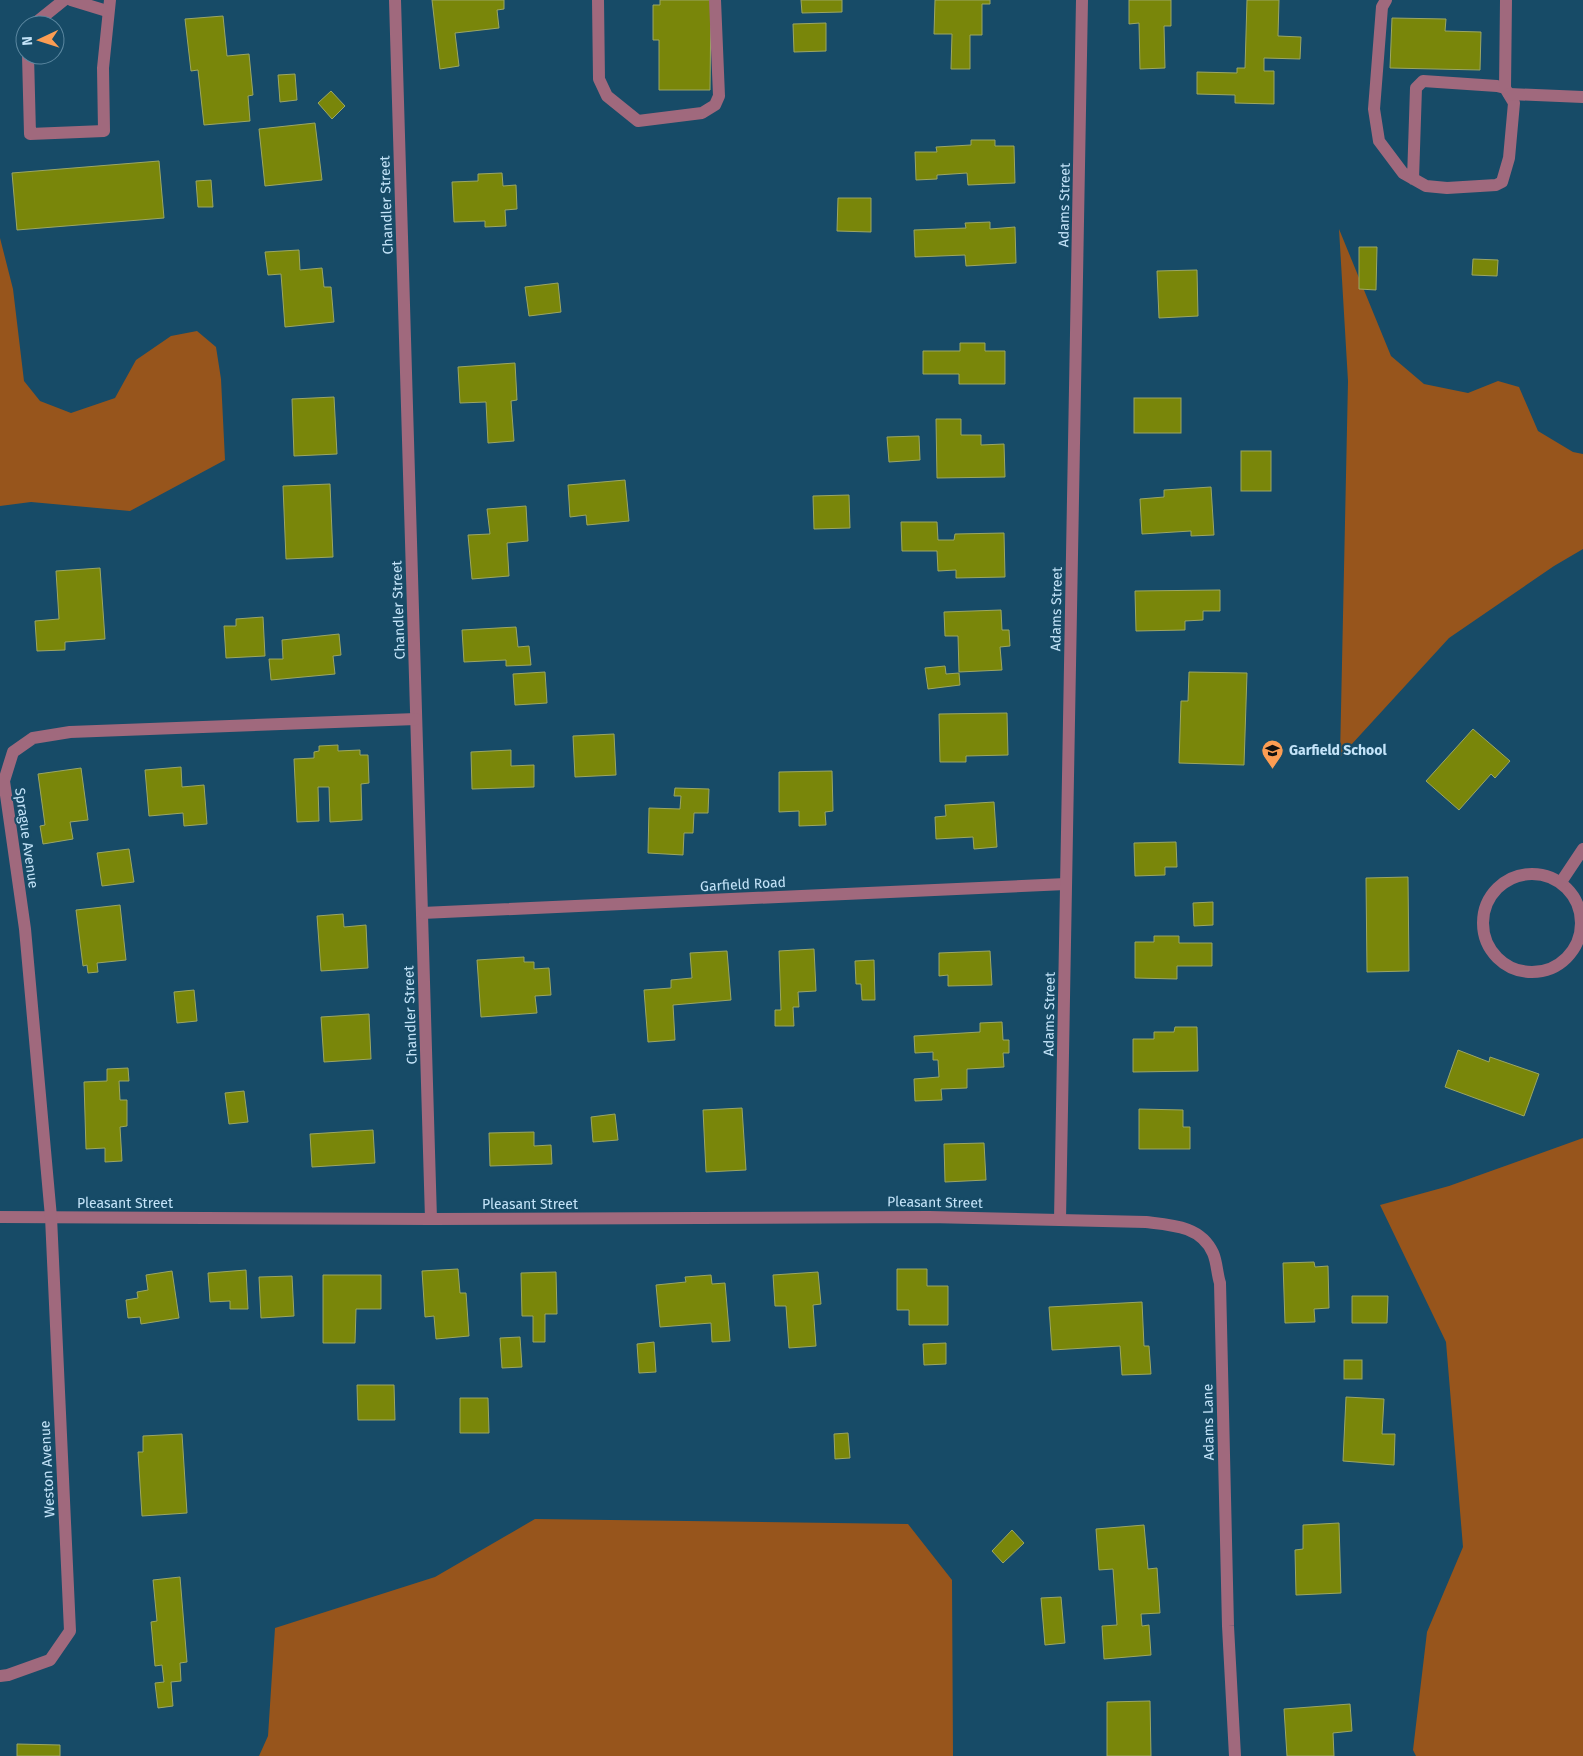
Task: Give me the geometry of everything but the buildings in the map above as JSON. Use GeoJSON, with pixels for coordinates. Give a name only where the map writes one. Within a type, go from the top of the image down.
{"type":"FeatureCollection","features":[{"type":"Feature","properties":{"kind":"street"},"geometry":{"type":"LineString","coordinates":[[45,15],[64,0]]}},
{"type":"Feature","properties":{"kind":"street"},"geometry":{"type":"LineString","coordinates":[[28,65],[30,134],[104,131],[103,68],[109,5],[70,0]]}},
{"type":"Feature","properties":{"kind":"street","name":"Chandler Street"},"geometry":{"type":"LineString","coordinates":[[396,0],[431,1219]]}},
{"type":"Feature","properties":{"kind":"street"},"geometry":{"type":"LineString","coordinates":[[598,0],[599,79],[607,96],[638,121],[702,113],[715,106],[720,96],[716,0]]}},
{"type":"Feature","properties":{"kind":"street","name":"Adams Street"},"geometry":{"type":"LineString","coordinates":[[1060,1220],[1082,0]]}},
{"type":"Feature","properties":{"kind":"street"},"geometry":{"type":"LineString","coordinates":[[1386,0],[1382,7],[1374,109],[1379,142],[1402,173],[1426,186],[1447,188],[1496,185],[1502,182],[1510,158],[1514,103],[1507,91],[1506,0]]}},
{"type":"Feature","properties":{"kind":"street"},"geometry":{"type":"LineString","coordinates":[[1413,179],[1416,88],[1423,81],[1497,86],[1507,91],[1583,97]]}},
{"type":"Feature","properties":{"kind":"street","name":"Sprague Avenue"},"geometry":{"type":"LineString","coordinates":[[51,1217],[25,928],[4,781],[13,752],[33,738],[70,732],[416,720]]}},
{"type":"Feature","properties":{"kind":"street"},"geometry":{"type":"LineString","coordinates":[[1561,882],[1583,849]]}},
{"type":"Feature","properties":{"kind":"street"},"geometry":{"type":"LineString","coordinates":[[1531,873],[1547,875],[1561,882],[1573,895],[1580,909],[1581,926],[1577,942],[1568,956],[1555,966],[1539,972],[1522,971],[1507,965],[1495,954],[1486,940],[1483,925],[1484,917],[1492,895],[1502,884],[1516,876],[1531,873]]}},
{"type":"Feature","properties":{"kind":"street","name":"Garfield Road"},"geometry":{"type":"LineString","coordinates":[[422,913],[1066,884]]}},
{"type":"Feature","properties":{"kind":"street","name":"Pleasant Street"},"geometry":{"type":"LineString","coordinates":[[0,1217],[431,1219],[929,1216],[1060,1220]]}},
{"type":"Feature","properties":{"kind":"street","name":"Weston Avenue"},"geometry":{"type":"LineString","coordinates":[[0,1676],[50,1660],[70,1631],[51,1217]]}},
{"type":"Feature","properties":{"kind":"street","name":"Adams Lane"},"geometry":{"type":"LineString","coordinates":[[1060,1220],[1146,1222],[1176,1226],[1201,1236],[1213,1253],[1220,1284],[1228,1626],[1235,1756]]}},
{"type":"Feature","properties":{"kind":"shaded area"},"geometry":{"type":"Polygon","coordinates":[[[1339,229],[1391,356],[1424,384],[1468,393],[1498,381],[1519,387],[1538,431],[1573,452],[1583,454],[1583,549],[1554,566],[1449,638],[1340,757],[1348,381],[1339,229]]]}},
{"type":"Feature","properties":{"kind":"shaded area"},"geometry":{"type":"Polygon","coordinates":[[[0,238],[13,289],[24,381],[40,401],[71,413],[115,398],[136,360],[171,336],[197,331],[216,347],[221,379],[225,460],[130,511],[31,502],[0,506],[0,238]]]}},
{"type":"Feature","properties":{"kind":"shaded area"},"geometry":{"type":"Polygon","coordinates":[[[1583,1138],[1583,1756],[1416,1756],[1413,1750],[1427,1632],[1463,1547],[1446,1342],[1380,1205],[1449,1186],[1583,1138]]]}},
{"type":"Feature","properties":{"kind":"shaded area"},"geometry":{"type":"Polygon","coordinates":[[[535,1519],[908,1524],[952,1580],[953,1756],[259,1756],[268,1736],[275,1628],[435,1577],[535,1519]]]}},
{"type":"Feature","properties":{"kind":"place","name":"Garfield School"},"geometry":{"type":"Point","coordinates":[1273,769]}}]}
